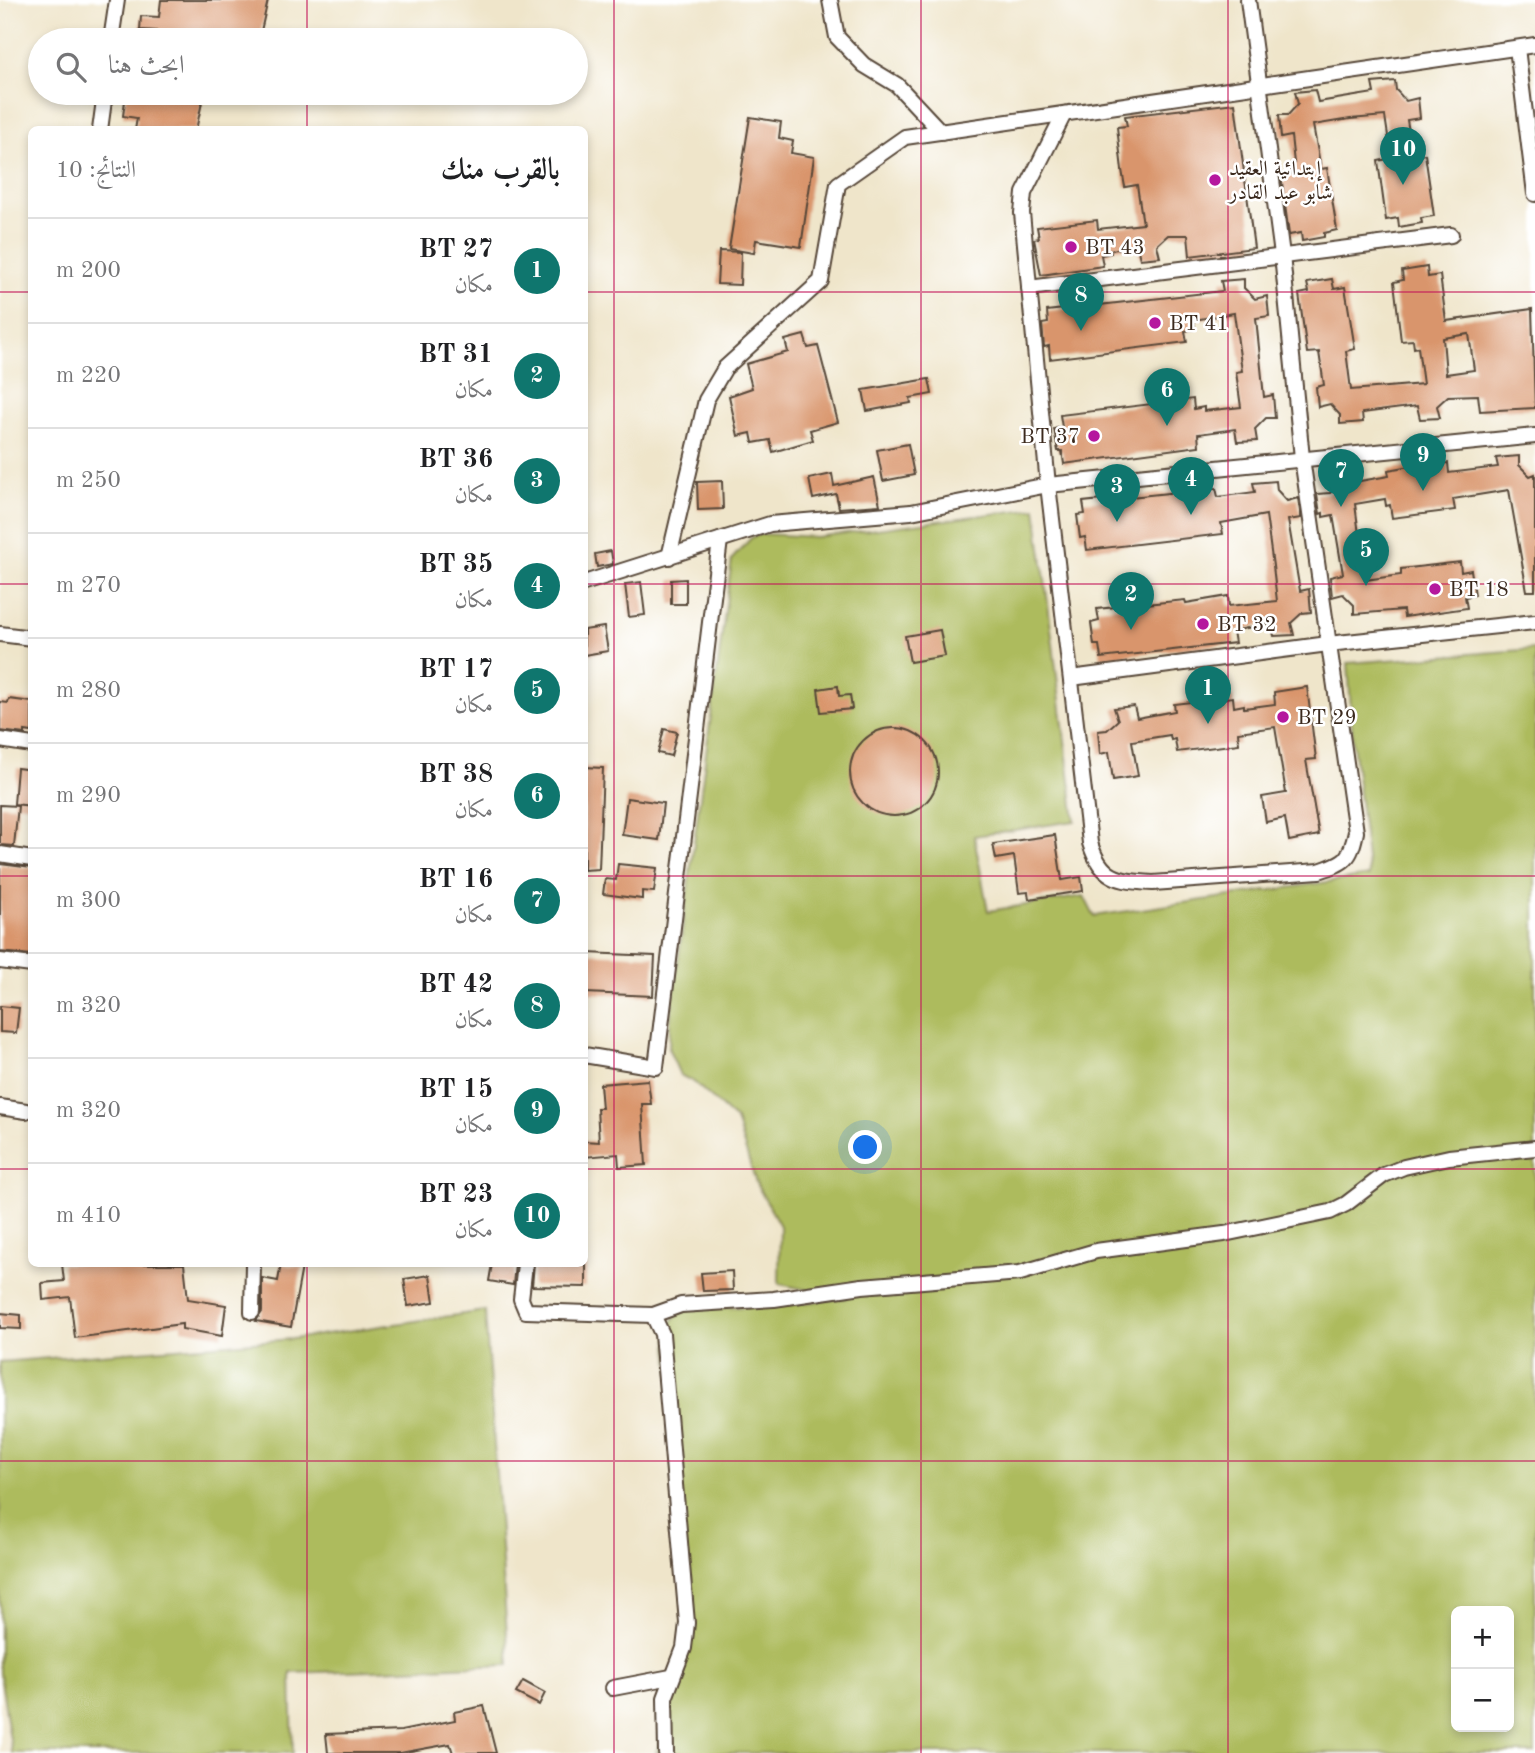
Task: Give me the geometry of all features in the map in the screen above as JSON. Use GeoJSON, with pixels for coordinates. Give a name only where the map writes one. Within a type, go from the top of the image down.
{"type":"FeatureCollection","features":[{"type":"Feature","properties":{"kind":"street"},"geometry":{"type":"LineString","coordinates":[[113,28],[117,0]]}},
{"type":"Feature","properties":{"kind":"street"},"geometry":{"type":"LineString","coordinates":[[830,0],[837,37],[864,65],[897,85],[940,132]]}},
{"type":"Feature","properties":{"kind":"street"},"geometry":{"type":"LineString","coordinates":[[1064,114],[1024,193],[1022,213],[1048,485],[1090,843],[1096,864],[1110,876],[1130,882],[1153,883],[1319,871],[1340,864],[1352,855],[1356,832],[1302,458],[1282,255],[1248,0]]}},
{"type":"Feature","properties":{"kind":"street"},"geometry":{"type":"LineString","coordinates":[[669,556],[706,400],[725,368],[821,282],[838,184],[905,137],[1535,45]]}},
{"type":"Feature","properties":{"kind":"street"},"geometry":{"type":"LineString","coordinates":[[1517,48],[1535,194]]}},
{"type":"Feature","properties":{"kind":"street"},"geometry":{"type":"LineString","coordinates":[[101,126],[103,105]]}},
{"type":"Feature","properties":{"kind":"street"},"geometry":{"type":"LineString","coordinates":[[1029,288],[1451,235]]}},
{"type":"Feature","properties":{"kind":"street"},"geometry":{"type":"LineString","coordinates":[[588,582],[770,524],[911,512],[1048,485],[1302,458],[1462,446],[1535,436]]}},
{"type":"Feature","properties":{"kind":"street"},"geometry":{"type":"LineString","coordinates":[[588,1058],[656,1066],[720,541]]}},
{"type":"Feature","properties":{"kind":"street"},"geometry":{"type":"LineString","coordinates":[[1071,678],[1328,644],[1535,622]]}},
{"type":"Feature","properties":{"kind":"street"},"geometry":{"type":"LineString","coordinates":[[0,634],[28,638]]}},
{"type":"Feature","properties":{"kind":"street"},"geometry":{"type":"LineString","coordinates":[[0,740],[28,744]]}},
{"type":"Feature","properties":{"kind":"street"},"geometry":{"type":"LineString","coordinates":[[0,854],[28,858]]}},
{"type":"Feature","properties":{"kind":"street"},"geometry":{"type":"LineString","coordinates":[[0,961],[28,964]]}},
{"type":"Feature","properties":{"kind":"street"},"geometry":{"type":"LineString","coordinates":[[0,1107],[26,1111]]}},
{"type":"Feature","properties":{"kind":"street"},"geometry":{"type":"LineString","coordinates":[[525,1267],[521,1299],[526,1311],[653,1315],[681,1306],[774,1299],[862,1286],[1020,1273],[1096,1251],[1224,1234],[1329,1212],[1346,1204],[1384,1175],[1404,1167],[1449,1157],[1535,1148]]}},
{"type":"Feature","properties":{"kind":"street"},"geometry":{"type":"LineString","coordinates":[[252,1312],[253,1267]]}},
{"type":"Feature","properties":{"kind":"street"},"geometry":{"type":"LineString","coordinates":[[653,1315],[662,1334],[687,1623],[684,1648],[671,1676],[665,1698],[667,1753]]}},
{"type":"Feature","properties":{"kind":"street"},"geometry":{"type":"LineString","coordinates":[[613,1688],[671,1676]]}},
{"type":"Feature","properties":{"kind":"green space"},"geometry":{"type":"Polygon","coordinates":[[[1036,508],[1075,821],[974,836],[988,911],[1084,896],[1094,916],[1369,876],[1353,743],[1348,663],[1535,649],[1535,1753],[656,1753],[682,1667],[689,1631],[667,1329],[680,1310],[784,1305],[847,1298],[779,1284],[780,1226],[756,1183],[736,1120],[694,1082],[680,1075],[669,1050],[670,1022],[732,559],[752,537],[763,534],[816,537],[1036,508]]]}},
{"type":"Feature","properties":{"kind":"green space"},"geometry":{"type":"Polygon","coordinates":[[[485,1311],[509,1665],[291,1673],[293,1753],[12,1753],[0,1673],[0,1362],[292,1339],[485,1311]]]}},
{"type":"Feature","properties":{"kind":"building"},"geometry":{"type":"Polygon","coordinates":[[[161,0],[268,0],[262,28],[140,28],[141,16],[159,17],[161,0]]]}},
{"type":"Feature","properties":{"kind":"building"},"geometry":{"type":"Polygon","coordinates":[[[1395,81],[1396,90],[1406,101],[1418,98],[1420,118],[1407,120],[1413,156],[1425,154],[1434,216],[1421,218],[1422,223],[1399,227],[1398,218],[1386,220],[1378,161],[1388,159],[1386,150],[1390,149],[1385,116],[1350,119],[1313,125],[1321,169],[1327,168],[1337,230],[1324,233],[1324,237],[1302,241],[1301,233],[1289,235],[1281,175],[1291,174],[1289,164],[1294,163],[1291,136],[1281,138],[1279,115],[1288,115],[1298,104],[1295,92],[1315,90],[1318,102],[1374,93],[1372,83],[1395,81]]]}},
{"type":"Feature","properties":{"kind":"building"},"geometry":{"type":"Polygon","coordinates":[[[1235,103],[1254,248],[1190,256],[1188,235],[1168,235],[1157,245],[1160,257],[1140,259],[1137,246],[1111,250],[1111,253],[1101,255],[1103,266],[1041,275],[1034,239],[1039,238],[1037,227],[1097,220],[1098,229],[1143,224],[1137,185],[1125,187],[1122,170],[1117,127],[1127,126],[1125,116],[1235,103]]]}},
{"type":"Feature","properties":{"kind":"building"},"geometry":{"type":"Polygon","coordinates":[[[124,105],[201,105],[197,126],[136,126],[137,118],[123,116],[124,105]]]}},
{"type":"Feature","properties":{"kind":"building"},"geometry":{"type":"Polygon","coordinates":[[[750,117],[781,122],[779,138],[793,141],[791,153],[814,157],[801,247],[756,240],[754,253],[729,249],[750,117]]]}},
{"type":"Feature","properties":{"kind":"building"},"geometry":{"type":"Polygon","coordinates":[[[719,251],[741,252],[740,285],[717,284],[719,251]]]}},
{"type":"Feature","properties":{"kind":"building"},"geometry":{"type":"Polygon","coordinates":[[[1427,267],[1428,277],[1440,275],[1446,321],[1532,309],[1535,408],[1480,411],[1478,395],[1448,396],[1437,406],[1440,418],[1420,419],[1417,406],[1362,413],[1363,422],[1340,424],[1340,415],[1330,404],[1318,407],[1316,387],[1324,385],[1319,352],[1307,353],[1299,294],[1309,292],[1307,283],[1332,279],[1334,289],[1345,287],[1355,349],[1346,351],[1351,390],[1423,384],[1418,347],[1414,348],[1413,340],[1401,341],[1394,282],[1403,280],[1402,271],[1427,267]],[[1469,334],[1443,338],[1446,374],[1474,370],[1469,334]]]}},
{"type":"Feature","properties":{"kind":"building"},"geometry":{"type":"Polygon","coordinates":[[[1244,279],[1244,288],[1255,299],[1267,296],[1269,316],[1256,318],[1264,397],[1273,395],[1275,418],[1266,418],[1255,429],[1257,441],[1237,442],[1235,429],[1198,434],[1199,446],[1064,464],[1062,451],[1058,451],[1054,429],[1062,427],[1060,415],[1193,399],[1194,409],[1204,407],[1204,411],[1241,407],[1236,372],[1242,371],[1234,313],[1194,320],[1195,329],[1185,331],[1187,342],[1050,359],[1049,346],[1044,347],[1042,324],[1048,323],[1047,311],[1223,291],[1221,281],[1244,279]]]}},
{"type":"Feature","properties":{"kind":"building"},"geometry":{"type":"Polygon","coordinates":[[[804,335],[808,348],[818,346],[838,422],[810,430],[813,440],[773,452],[770,440],[753,443],[751,433],[738,436],[729,396],[752,388],[746,364],[788,352],[785,340],[804,335]]]}},
{"type":"Feature","properties":{"kind":"building"},"geometry":{"type":"Polygon","coordinates":[[[929,379],[932,394],[910,398],[911,403],[867,411],[863,390],[929,379]]]}},
{"type":"Feature","properties":{"kind":"building"},"geometry":{"type":"Polygon","coordinates":[[[908,444],[914,475],[883,481],[877,450],[908,444]]]}},
{"type":"Feature","properties":{"kind":"building"},"geometry":{"type":"Polygon","coordinates":[[[1519,456],[1519,465],[1530,476],[1535,474],[1535,591],[1527,591],[1509,490],[1453,499],[1455,510],[1392,518],[1390,505],[1386,506],[1385,499],[1355,504],[1365,580],[1401,575],[1401,569],[1460,562],[1461,572],[1471,570],[1475,595],[1465,597],[1467,608],[1404,617],[1403,610],[1354,614],[1354,605],[1343,594],[1332,597],[1330,577],[1343,574],[1333,515],[1323,517],[1323,513],[1320,514],[1317,494],[1330,493],[1341,483],[1337,471],[1357,469],[1360,481],[1389,476],[1388,470],[1405,467],[1448,463],[1449,473],[1498,467],[1496,458],[1519,456]]]}},
{"type":"Feature","properties":{"kind":"building"},"geometry":{"type":"Polygon","coordinates":[[[832,474],[834,486],[874,477],[880,505],[839,508],[836,494],[813,499],[809,479],[832,474]]]}},
{"type":"Feature","properties":{"kind":"building"},"geometry":{"type":"Polygon","coordinates":[[[722,481],[723,509],[698,510],[697,482],[722,481]]]}},
{"type":"Feature","properties":{"kind":"building"},"geometry":{"type":"Polygon","coordinates":[[[1276,481],[1277,490],[1287,501],[1298,498],[1301,518],[1288,520],[1300,591],[1309,589],[1311,612],[1302,613],[1291,623],[1294,635],[1274,636],[1271,623],[1233,631],[1235,643],[1101,658],[1099,645],[1094,645],[1091,623],[1099,621],[1097,609],[1185,600],[1186,603],[1228,596],[1229,606],[1277,601],[1273,566],[1266,515],[1221,523],[1223,534],[1087,550],[1085,537],[1080,538],[1077,515],[1085,514],[1083,502],[1216,488],[1218,497],[1255,492],[1253,483],[1276,481]]]}},
{"type":"Feature","properties":{"kind":"building"},"geometry":{"type":"Polygon","coordinates":[[[611,551],[613,564],[597,567],[595,554],[611,551]]]}},
{"type":"Feature","properties":{"kind":"building"},"geometry":{"type":"Polygon","coordinates":[[[686,579],[686,604],[671,604],[671,580],[686,579]]]}},
{"type":"Feature","properties":{"kind":"building"},"geometry":{"type":"Polygon","coordinates":[[[641,582],[645,615],[629,617],[625,584],[641,582]]]}},
{"type":"Feature","properties":{"kind":"building"},"geometry":{"type":"Polygon","coordinates":[[[604,627],[608,651],[588,654],[588,629],[604,627]]]}},
{"type":"Feature","properties":{"kind":"building"},"geometry":{"type":"Polygon","coordinates":[[[940,630],[945,656],[910,662],[905,636],[940,630]]]}},
{"type":"Feature","properties":{"kind":"building"},"geometry":{"type":"Polygon","coordinates":[[[838,686],[839,696],[850,695],[852,709],[821,712],[818,689],[838,686]]]}},
{"type":"Feature","properties":{"kind":"building"},"geometry":{"type":"Polygon","coordinates":[[[1307,687],[1316,759],[1306,760],[1319,835],[1289,841],[1285,818],[1266,822],[1262,797],[1286,793],[1275,727],[1238,732],[1239,744],[1177,752],[1175,739],[1171,740],[1170,735],[1132,741],[1138,776],[1113,780],[1109,752],[1100,754],[1098,731],[1107,730],[1118,720],[1114,708],[1134,706],[1137,718],[1175,711],[1174,704],[1233,697],[1234,707],[1244,705],[1244,708],[1275,704],[1274,692],[1307,687]]]}},
{"type":"Feature","properties":{"kind":"building"},"geometry":{"type":"Polygon","coordinates":[[[9,699],[28,701],[28,731],[25,731],[25,734],[0,731],[0,702],[8,703],[9,699]]]}},
{"type":"Feature","properties":{"kind":"building"},"geometry":{"type":"Polygon","coordinates":[[[894,728],[919,735],[931,747],[938,772],[931,797],[919,809],[894,816],[869,809],[857,797],[850,772],[857,747],[869,735],[894,728]]]}},
{"type":"Feature","properties":{"kind":"building"},"geometry":{"type":"Polygon","coordinates":[[[664,729],[677,732],[671,756],[658,753],[664,729]]]}},
{"type":"Feature","properties":{"kind":"building"},"geometry":{"type":"Polygon","coordinates":[[[588,767],[603,768],[599,869],[588,870],[588,767]]]}},
{"type":"Feature","properties":{"kind":"building"},"geometry":{"type":"Polygon","coordinates":[[[17,768],[28,769],[28,806],[14,804],[17,768]]]}},
{"type":"Feature","properties":{"kind":"building"},"geometry":{"type":"Polygon","coordinates":[[[627,798],[663,803],[659,840],[622,835],[627,798]]]}},
{"type":"Feature","properties":{"kind":"building"},"geometry":{"type":"Polygon","coordinates":[[[0,805],[18,806],[14,846],[0,845],[0,805]]]}},
{"type":"Feature","properties":{"kind":"building"},"geometry":{"type":"Polygon","coordinates":[[[1055,835],[1062,880],[1081,877],[1083,891],[1029,899],[1028,892],[1019,893],[1014,856],[996,859],[993,844],[1055,835]]]}},
{"type":"Feature","properties":{"kind":"building"},"geometry":{"type":"Polygon","coordinates":[[[0,864],[28,868],[28,955],[0,952],[0,864]]]}},
{"type":"Feature","properties":{"kind":"building"},"geometry":{"type":"Polygon","coordinates":[[[618,864],[657,868],[654,892],[642,891],[642,899],[603,894],[605,879],[616,880],[618,864]]]}},
{"type":"Feature","properties":{"kind":"building"},"geometry":{"type":"Polygon","coordinates":[[[588,953],[655,956],[653,996],[588,993],[588,953]]]}},
{"type":"Feature","properties":{"kind":"building"},"geometry":{"type":"Polygon","coordinates":[[[0,1006],[19,1008],[16,1033],[0,1032],[0,1006]]]}},
{"type":"Feature","properties":{"kind":"building"},"geometry":{"type":"Polygon","coordinates":[[[648,1080],[651,1104],[642,1104],[646,1165],[619,1167],[618,1154],[588,1157],[588,1141],[599,1142],[597,1108],[602,1108],[600,1084],[648,1080]]]}},
{"type":"Feature","properties":{"kind":"building"},"geometry":{"type":"Polygon","coordinates":[[[62,1267],[184,1267],[188,1299],[226,1305],[222,1336],[182,1329],[182,1324],[75,1338],[70,1297],[43,1300],[42,1283],[64,1281],[62,1267]]]}},
{"type":"Feature","properties":{"kind":"building"},"geometry":{"type":"Polygon","coordinates":[[[280,1267],[302,1267],[291,1327],[256,1321],[262,1312],[262,1278],[278,1281],[280,1267]]]}},
{"type":"Feature","properties":{"kind":"building"},"geometry":{"type":"Polygon","coordinates":[[[491,1267],[515,1267],[513,1285],[489,1281],[491,1267]]]}},
{"type":"Feature","properties":{"kind":"building"},"geometry":{"type":"Polygon","coordinates":[[[534,1267],[586,1267],[586,1287],[532,1286],[534,1267]]]}},
{"type":"Feature","properties":{"kind":"building"},"geometry":{"type":"Polygon","coordinates":[[[732,1271],[733,1290],[703,1291],[701,1273],[732,1271]]]}},
{"type":"Feature","properties":{"kind":"building"},"geometry":{"type":"Polygon","coordinates":[[[430,1275],[434,1302],[408,1306],[404,1279],[430,1275]]]}},
{"type":"Feature","properties":{"kind":"building"},"geometry":{"type":"Polygon","coordinates":[[[0,1313],[21,1315],[21,1329],[0,1328],[0,1313]]]}},
{"type":"Feature","properties":{"kind":"building"},"geometry":{"type":"Polygon","coordinates":[[[523,1681],[545,1693],[539,1705],[516,1693],[523,1681]]]}},
{"type":"Feature","properties":{"kind":"building"},"geometry":{"type":"Polygon","coordinates":[[[484,1706],[496,1753],[453,1753],[450,1744],[400,1753],[328,1753],[326,1734],[401,1731],[455,1720],[454,1712],[484,1706]]]}},
{"type":"Feature","properties":{"kind":"place","name":"إبتدائية العقيد شابو عبد القادر"},"geometry":{"type":"Point","coordinates":[1215,180]}},
{"type":"Feature","properties":{"kind":"place","name":"BT 23"},"geometry":{"type":"Point","coordinates":[1403,185]}},
{"type":"Feature","properties":{"kind":"place","name":"BT 43"},"geometry":{"type":"Point","coordinates":[1071,247]}},
{"type":"Feature","properties":{"kind":"place","name":"BT 41"},"geometry":{"type":"Point","coordinates":[1155,323]}},
{"type":"Feature","properties":{"kind":"place","name":"BT 42"},"geometry":{"type":"Point","coordinates":[1081,331]}},
{"type":"Feature","properties":{"kind":"place","name":"BT 38"},"geometry":{"type":"Point","coordinates":[1167,426]}},
{"type":"Feature","properties":{"kind":"place","name":"BT 37"},"geometry":{"type":"Point","coordinates":[1094,436]}},
{"type":"Feature","properties":{"kind":"place","name":"BT 15"},"geometry":{"type":"Point","coordinates":[1423,491]}},
{"type":"Feature","properties":{"kind":"place","name":"BT 16"},"geometry":{"type":"Point","coordinates":[1341,507]}},
{"type":"Feature","properties":{"kind":"place","name":"BT 35"},"geometry":{"type":"Point","coordinates":[1191,515]}},
{"type":"Feature","properties":{"kind":"place","name":"BT 36"},"geometry":{"type":"Point","coordinates":[1117,522]}},
{"type":"Feature","properties":{"kind":"place","name":"BT 17"},"geometry":{"type":"Point","coordinates":[1366,586]}},
{"type":"Feature","properties":{"kind":"place","name":"BT 18"},"geometry":{"type":"Point","coordinates":[1435,589]}},
{"type":"Feature","properties":{"kind":"place","name":"BT 32"},"geometry":{"type":"Point","coordinates":[1203,624]}},
{"type":"Feature","properties":{"kind":"place","name":"BT 31"},"geometry":{"type":"Point","coordinates":[1131,630]}},
{"type":"Feature","properties":{"kind":"place","name":"BT 29"},"geometry":{"type":"Point","coordinates":[1283,717]}},
{"type":"Feature","properties":{"kind":"place","name":"BT 27"},"geometry":{"type":"Point","coordinates":[1208,724]}}]}
